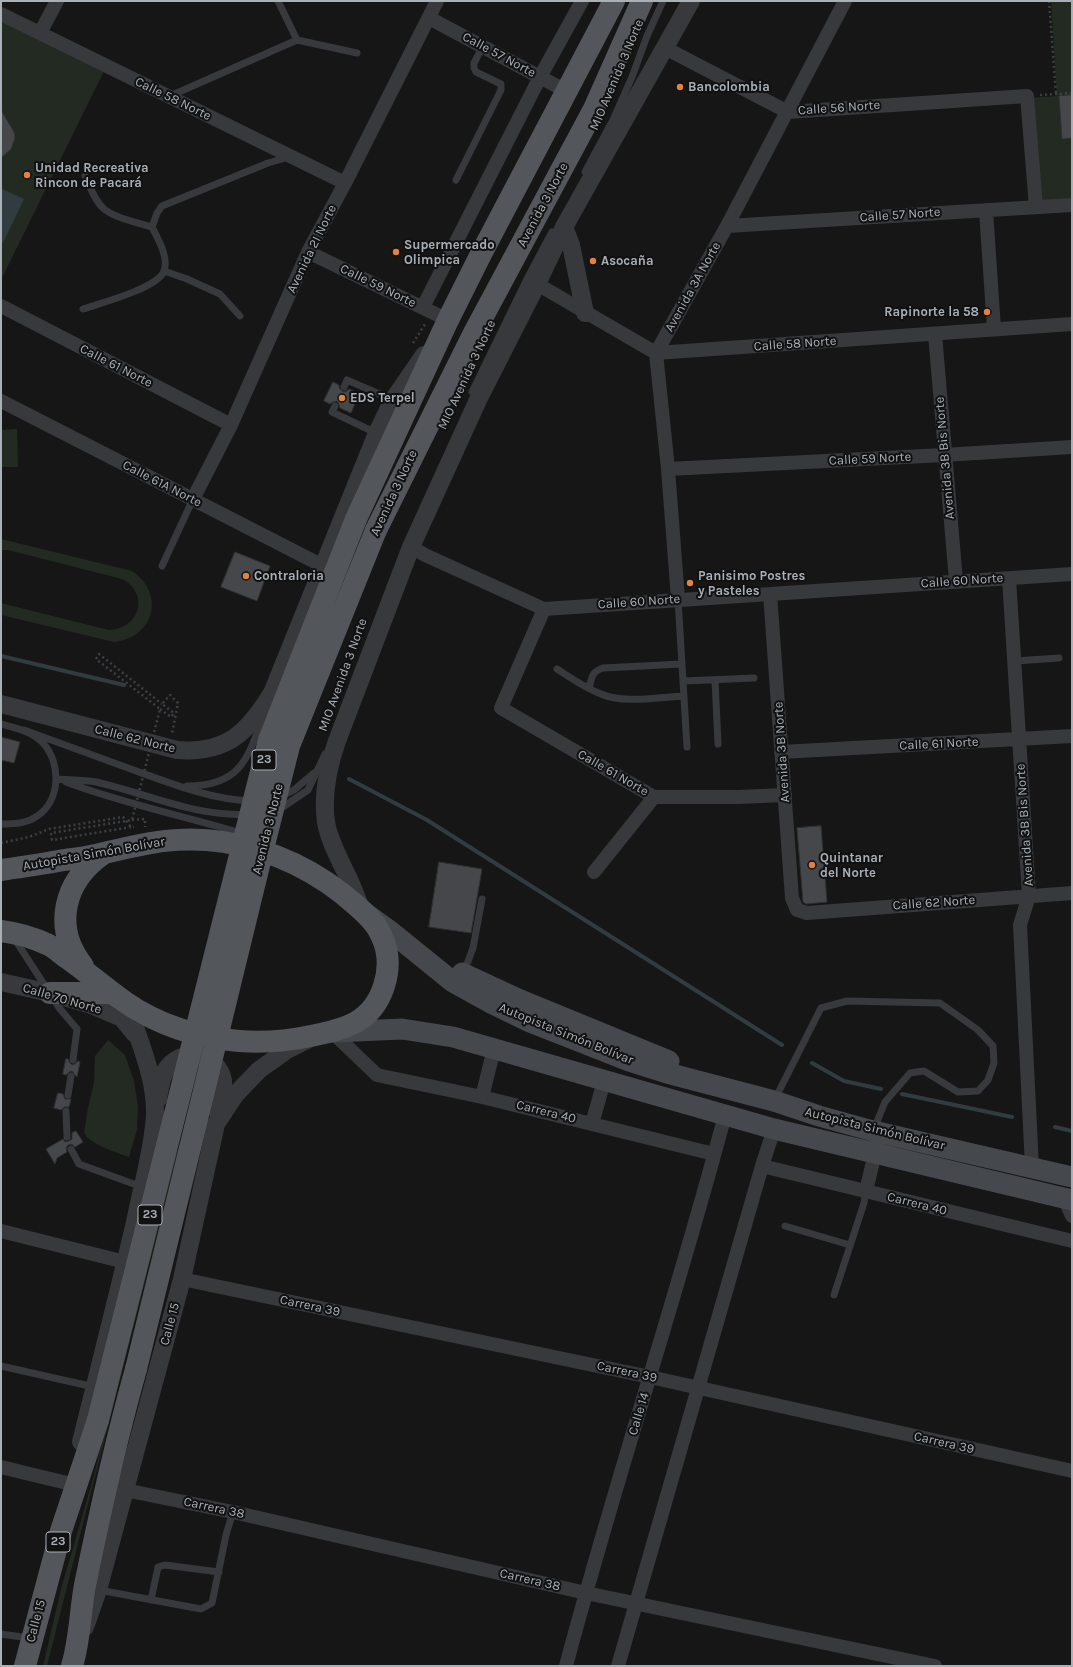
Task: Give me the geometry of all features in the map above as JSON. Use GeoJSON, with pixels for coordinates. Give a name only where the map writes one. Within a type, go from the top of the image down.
{"type":"FeatureCollection","features":[{"type":"Feature","properties":{"kind":"main road","name":"Avenida 3 Norte"},"geometry":{"type":"LineString","coordinates":[[202,1011],[269,740],[356,519],[448,320],[481,254],[568,92],[614,1]]}},
{"type":"Feature","properties":{"kind":"main road","name":"Avenida 3 Norte"},"geometry":{"type":"LineString","coordinates":[[223,1015],[289,746],[376,530],[474,333],[594,109],[642,1]]}},
{"type":"Feature","properties":{"kind":"main road","name":"Autopista Simón Bolívar"},"geometry":{"type":"LineString","coordinates":[[4,868],[103,854],[137,844],[171,840],[206,840],[240,845],[273,855],[305,869],[334,887],[453,982],[536,1025],[628,1061],[667,1073],[873,1130],[1072,1177]]}},
{"type":"Feature","properties":{"kind":"main road"},"geometry":{"type":"LineString","coordinates":[[92,976],[74,954],[66,926],[66,912],[68,898],[81,872],[91,862],[103,854]]}},
{"type":"Feature","properties":{"kind":"main road"},"geometry":{"type":"LineString","coordinates":[[325,1033],[343,1029],[362,1018],[377,1001],[386,980],[388,958],[382,936],[369,917],[361,910]]}},
{"type":"Feature","properties":{"kind":"main road","name":"Autopista Simón Bolívar"},"geometry":{"type":"LineString","coordinates":[[6,932],[50,945],[120,998],[145,1014],[181,1029],[220,1039],[240,1041],[273,1041],[325,1033],[402,1029],[453,1037],[774,1129],[875,1153],[1069,1205]]}},
{"type":"Feature","properties":{"kind":"main road"},"geometry":{"type":"LineString","coordinates":[[413,950],[463,974],[632,1046],[774,1102]]}},
{"type":"Feature","properties":{"kind":"main road"},"geometry":{"type":"LineString","coordinates":[[50,993],[120,998]]}},
{"type":"Feature","properties":{"kind":"main road","name":"Calle 15"},"geometry":{"type":"LineString","coordinates":[[25,1666],[61,1531],[98,1420],[202,1011]]}},
{"type":"Feature","properties":{"kind":"main road","name":"Calle 15"},"geometry":{"type":"LineString","coordinates":[[74,1660],[92,1588],[120,1425],[136,1369],[223,1015]]}},
{"type":"Feature","properties":{"kind":"street"},"geometry":{"type":"LineString","coordinates":[[40,33],[56,1]]}},
{"type":"Feature","properties":{"kind":"street","name":"Avenida 2I Norte"},"geometry":{"type":"LineString","coordinates":[[193,500],[231,425],[308,252],[438,1]]}},
{"type":"Feature","properties":{"kind":"street"},"geometry":{"type":"LineString","coordinates":[[423,308],[540,77],[582,1]]}},
{"type":"Feature","properties":{"kind":"street"},"geometry":{"type":"LineString","coordinates":[[361,910],[347,874],[331,841],[326,821],[325,785],[329,763],[411,547],[478,400],[537,284],[560,226],[666,48],[691,1]]}},
{"type":"Feature","properties":{"kind":"street","name":"Avenida 3A Norte"},"geometry":{"type":"LineString","coordinates":[[656,354],[727,226],[845,1]]}},
{"type":"Feature","properties":{"kind":"street","name":"Calle 58 Norte"},"geometry":{"type":"LineString","coordinates":[[1,14],[345,183]]}},
{"type":"Feature","properties":{"kind":"street","name":"Calle 57 Norte"},"geometry":{"type":"LineString","coordinates":[[429,18],[568,92]]}},
{"type":"Feature","properties":{"kind":"street","name":"Calle 56 Norte"},"geometry":{"type":"LineString","coordinates":[[666,48],[788,112],[1027,96],[1036,207]]}},
{"type":"Feature","properties":{"kind":"street","name":"Calle 57 Norte"},"geometry":{"type":"LineString","coordinates":[[727,226],[1072,205]]}},
{"type":"Feature","properties":{"kind":"street"},"geometry":{"type":"LineString","coordinates":[[986,210],[994,329]]}},
{"type":"Feature","properties":{"kind":"street"},"geometry":{"type":"LineString","coordinates":[[560,226],[571,245],[585,313]]}},
{"type":"Feature","properties":{"kind":"street","name":"Calle 59 Norte"},"geometry":{"type":"LineString","coordinates":[[308,252],[448,320]]}},
{"type":"Feature","properties":{"kind":"street"},"geometry":{"type":"LineString","coordinates":[[537,284],[656,354],[668,469],[678,599]]}},
{"type":"Feature","properties":{"kind":"street","name":"Calle 61 Norte"},"geometry":{"type":"LineString","coordinates":[[1,306],[231,425]]}},
{"type":"Feature","properties":{"kind":"street","name":"Avenida 3 Norte"},"geometry":{"type":"LineString","coordinates":[[272,693],[377,433],[393,400],[448,320]]}},
{"type":"Feature","properties":{"kind":"street","name":"Calle 58 Norte"},"geometry":{"type":"LineString","coordinates":[[656,354],[1072,324]]}},
{"type":"Feature","properties":{"kind":"street","name":"Avenida 3B Bis Norte"},"geometry":{"type":"LineString","coordinates":[[935,334],[944,455],[956,581]]}},
{"type":"Feature","properties":{"kind":"street","name":"Calle 61A Norte"},"geometry":{"type":"LineString","coordinates":[[1,401],[323,566]]}},
{"type":"Feature","properties":{"kind":"street","name":"Calle 59 Norte"},"geometry":{"type":"LineString","coordinates":[[668,469],[1072,447]]}},
{"type":"Feature","properties":{"kind":"street","name":"Calle 60 Norte"},"geometry":{"type":"LineString","coordinates":[[411,547],[424,555],[544,609],[1072,574]]}},
{"type":"Feature","properties":{"kind":"street","name":"Avenida 3B Bis Norte"},"geometry":{"type":"LineString","coordinates":[[1009,578],[1029,896],[1020,926],[1032,1167]]}},
{"type":"Feature","properties":{"kind":"street","name":"Avenida 3B Norte"},"geometry":{"type":"LineString","coordinates":[[770,594],[792,898],[797,910]]}},
{"type":"Feature","properties":{"kind":"street","name":"Calle 61 Norte"},"geometry":{"type":"LineString","coordinates":[[544,609],[501,708],[654,797],[785,796]]}},
{"type":"Feature","properties":{"kind":"street","name":"Calle 62 Norte"},"geometry":{"type":"LineString","coordinates":[[1,704],[167,748],[195,751],[221,745],[243,732],[253,722],[272,693]]}},
{"type":"Feature","properties":{"kind":"street","name":"Calle 61 Norte"},"geometry":{"type":"LineString","coordinates":[[781,752],[1072,736]]}},
{"type":"Feature","properties":{"kind":"street"},"geometry":{"type":"LineString","coordinates":[[594,872],[654,797]]}},
{"type":"Feature","properties":{"kind":"street","name":"Calle 62 Norte"},"geometry":{"type":"LineString","coordinates":[[797,910],[807,913],[1072,894]]}},
{"type":"Feature","properties":{"kind":"street","name":"Calle 70 Norte"},"geometry":{"type":"LineString","coordinates":[[1,982],[50,993],[89,1004],[122,1018],[137,1037]]}},
{"type":"Feature","properties":{"kind":"street","name":"Calle 15"},"geometry":{"type":"LineString","coordinates":[[61,1531],[142,1187],[150,1149],[155,1114],[149,1068],[120,998]]}},
{"type":"Feature","properties":{"kind":"street","name":"Carrera 40"},"geometry":{"type":"LineString","coordinates":[[325,1033],[377,1075],[482,1097],[714,1154]]}},
{"type":"Feature","properties":{"kind":"street","name":"Calle 15"},"geometry":{"type":"LineString","coordinates":[[92,1588],[125,1490],[182,1279],[216,1124],[235,1095],[259,1070],[287,1050],[325,1033]]}},
{"type":"Feature","properties":{"kind":"street"},"geometry":{"type":"LineString","coordinates":[[482,1097],[494,1049]]}},
{"type":"Feature","properties":{"kind":"street"},"geometry":{"type":"LineString","coordinates":[[155,1114],[163,1077],[167,1068],[174,1060],[183,1056],[194,1055],[204,1057],[212,1062],[219,1070],[222,1079],[223,1089],[216,1124]]}},
{"type":"Feature","properties":{"kind":"street"},"geometry":{"type":"LineString","coordinates":[[592,1124],[604,1081]]}},
{"type":"Feature","properties":{"kind":"street","name":"Calle 14"},"geometry":{"type":"LineString","coordinates":[[566,1666],[724,1115]]}},
{"type":"Feature","properties":{"kind":"street"},"geometry":{"type":"LineString","coordinates":[[618,1666],[762,1166],[774,1129]]}},
{"type":"Feature","properties":{"kind":"street"},"geometry":{"type":"LineString","coordinates":[[866,1191],[875,1153]]}},
{"type":"Feature","properties":{"kind":"street","name":"Carrera 40"},"geometry":{"type":"LineString","coordinates":[[762,1166],[1072,1241]]}},
{"type":"Feature","properties":{"kind":"street"},"geometry":{"type":"LineString","coordinates":[[1,1231],[125,1262]]}},
{"type":"Feature","properties":{"kind":"street","name":"Carrera 39"},"geometry":{"type":"LineString","coordinates":[[182,1279],[650,1377],[1072,1471]]}},
{"type":"Feature","properties":{"kind":"street"},"geometry":{"type":"LineString","coordinates":[[1,1467],[71,1484]]}},
{"type":"Feature","properties":{"kind":"street","name":"Carrera 38"},"geometry":{"type":"LineString","coordinates":[[125,1490],[233,1512],[586,1593],[935,1666]]}},
{"type":"Feature","properties":{"kind":"lane"},"geometry":{"type":"LineString","coordinates":[[278,1],[297,40]]}},
{"type":"Feature","properties":{"kind":"lane","name":"MIO Avenida 3 Norte"},"geometry":{"type":"LineString","coordinates":[[582,176],[613,120],[663,1]]}},
{"type":"Feature","properties":{"kind":"lane"},"geometry":{"type":"LineString","coordinates":[[168,97],[297,40],[357,54]]}},
{"type":"Feature","properties":{"kind":"lane"},"geometry":{"type":"LineString","coordinates":[[456,180],[501,90],[501,84],[476,72],[474,68],[474,63],[483,46]]}},
{"type":"Feature","properties":{"kind":"lane"},"geometry":{"type":"LineString","coordinates":[[83,308],[147,287],[159,279],[164,271],[164,260],[162,248],[152,227],[157,213],[162,206],[170,201],[268,163],[290,157]]}},
{"type":"Feature","properties":{"kind":"lane"},"geometry":{"type":"LineString","coordinates":[[85,176],[96,198],[104,208],[116,216],[152,227]]}},
{"type":"Feature","properties":{"kind":"lane","name":"MIO Avenida 3 Norte"},"geometry":{"type":"LineString","coordinates":[[468,403],[526,281],[560,226]]}},
{"type":"Feature","properties":{"kind":"lane"},"geometry":{"type":"LineString","coordinates":[[164,271],[187,279],[220,294],[240,316]]}},
{"type":"Feature","properties":{"kind":"lane"},"geometry":{"type":"LineString","coordinates":[[344,387],[346,380],[393,400]]}},
{"type":"Feature","properties":{"kind":"lane"},"geometry":{"type":"LineString","coordinates":[[335,406],[332,412],[377,433]]}},
{"type":"Feature","properties":{"kind":"lane"},"geometry":{"type":"LineString","coordinates":[[162,566],[193,500]]}},
{"type":"Feature","properties":{"kind":"lane","name":"MIO Avenida 3 Norte"},"geometry":{"type":"LineString","coordinates":[[57,779],[96,782],[149,798],[218,814],[234,815],[268,812],[284,807],[308,790],[318,770],[350,697],[390,581]]}},
{"type":"Feature","properties":{"kind":"lane"},"geometry":{"type":"LineString","coordinates":[[678,599],[687,747]]}},
{"type":"Feature","properties":{"kind":"lane"},"geometry":{"type":"LineString","coordinates":[[1015,661],[1059,658]]}},
{"type":"Feature","properties":{"kind":"lane"},"geometry":{"type":"LineString","coordinates":[[589,688],[592,676],[596,671],[603,668],[682,664]]}},
{"type":"Feature","properties":{"kind":"lane"},"geometry":{"type":"LineString","coordinates":[[558,669],[601,694],[619,699],[684,696]]}},
{"type":"Feature","properties":{"kind":"lane"},"geometry":{"type":"LineString","coordinates":[[683,681],[754,678]]}},
{"type":"Feature","properties":{"kind":"lane"},"geometry":{"type":"LineString","coordinates":[[715,680],[718,744]]}},
{"type":"Feature","properties":{"kind":"lane"},"geometry":{"type":"LineString","coordinates":[[180,786],[204,786],[217,783],[227,779],[235,772],[249,754],[272,693]]}},
{"type":"Feature","properties":{"kind":"lane"},"geometry":{"type":"LineString","coordinates":[[1,724],[24,730],[180,786],[224,798],[246,801],[279,797],[294,790],[318,770]]}},
{"type":"Feature","properties":{"kind":"lane"},"geometry":{"type":"LineString","coordinates":[[1,824],[14,824],[33,819],[44,810],[53,796],[57,779],[53,760],[43,743],[24,730]]}},
{"type":"Feature","properties":{"kind":"lane"},"geometry":{"type":"LineString","coordinates":[[57,779],[146,808],[202,821],[275,845]]}},
{"type":"Feature","properties":{"kind":"lane"},"geometry":{"type":"LineString","coordinates":[[326,873],[344,890],[361,910]]}},
{"type":"Feature","properties":{"kind":"lane"},"geometry":{"type":"LineString","coordinates":[[463,974],[473,948],[482,899]]}},
{"type":"Feature","properties":{"kind":"lane"},"geometry":{"type":"LineString","coordinates":[[6,932],[60,1009],[77,1028],[73,1060]]}},
{"type":"Feature","properties":{"kind":"lane"},"geometry":{"type":"LineString","coordinates":[[774,1102],[821,1008],[847,1001],[940,1003],[978,1030],[993,1046],[994,1063],[988,1080],[978,1091],[958,1092],[924,1071],[910,1073],[885,1102],[873,1130]]}},
{"type":"Feature","properties":{"kind":"lane"},"geometry":{"type":"LineString","coordinates":[[68,1096],[71,1076]]}},
{"type":"Feature","properties":{"kind":"lane"},"geometry":{"type":"LineString","coordinates":[[66,1111],[67,1136]]}},
{"type":"Feature","properties":{"kind":"lane"},"geometry":{"type":"LineString","coordinates":[[71,1149],[79,1164],[142,1187]]}},
{"type":"Feature","properties":{"kind":"lane"},"geometry":{"type":"LineString","coordinates":[[834,1295],[864,1203],[866,1191]]}},
{"type":"Feature","properties":{"kind":"lane"},"geometry":{"type":"LineString","coordinates":[[785,1226],[850,1245]]}},
{"type":"Feature","properties":{"kind":"lane"},"geometry":{"type":"LineString","coordinates":[[1,1366],[95,1387]]}},
{"type":"Feature","properties":{"kind":"lane"},"geometry":{"type":"LineString","coordinates":[[92,1588],[200,1609],[212,1603],[226,1535],[233,1512]]}},
{"type":"Feature","properties":{"kind":"lane"},"geometry":{"type":"LineString","coordinates":[[151,1600],[158,1567],[165,1565],[218,1572]]}},
{"type":"Feature","properties":{"kind":"lane"},"geometry":{"type":"LineString","coordinates":[[1,1634],[31,1639]]}},
{"type":"Feature","properties":{"kind":"path"},"geometry":{"type":"LineString","coordinates":[[1049,1],[1056,94],[1072,93]]}},
{"type":"Feature","properties":{"kind":"path"},"geometry":{"type":"LineString","coordinates":[[99,654],[162,704],[174,713],[170,717],[96,659],[99,654]]}},
{"type":"Feature","properties":{"kind":"path"},"geometry":{"type":"LineString","coordinates":[[162,704],[170,695],[178,702],[171,739]]}},
{"type":"Feature","properties":{"kind":"path"},"geometry":{"type":"LineString","coordinates":[[132,820],[160,709]]}},
{"type":"Feature","properties":{"kind":"path"},"geometry":{"type":"LineString","coordinates":[[1,843],[29,837],[49,828],[123,817],[131,828]]}},
{"type":"Feature","properties":{"kind":"path"},"geometry":{"type":"LineString","coordinates":[[145,819],[145,826],[52,840],[51,833],[132,820],[145,819]]}},
{"type":"Feature","properties":{"kind":"shaded area"},"geometry":{"type":"Polygon","coordinates":[[[1051,1],[1072,1],[1072,203],[1037,205],[1029,98],[1057,96],[1051,1]]]}},
{"type":"Feature","properties":{"kind":"shaded area","name":"Unidad Recreativa Rincon de Pacará"},"geometry":{"type":"Polygon","coordinates":[[[1,20],[105,69],[1,280],[1,20]]]}},
{"type":"Feature","properties":{"kind":"shaded area"},"geometry":{"type":"Polygon","coordinates":[[[2,189],[24,199],[3,243],[1,241],[2,189]]]}},
{"type":"Feature","properties":{"kind":"shaded area"},"geometry":{"type":"Polygon","coordinates":[[[17,429],[18,467],[1,467],[1,430],[17,429]]]}},
{"type":"Feature","properties":{"kind":"shaded area"},"geometry":{"type":"Polygon","coordinates":[[[1,539],[132,571],[143,580],[149,591],[152,603],[151,614],[146,624],[128,639],[114,642],[1,615],[1,603],[109,630],[120,628],[128,624],[138,609],[138,601],[136,593],[131,585],[122,579],[8,550],[1,550],[1,539]]]}},
{"type":"Feature","properties":{"kind":"shaded area"},"geometry":{"type":"Polygon","coordinates":[[[108,1040],[125,1055],[134,1081],[138,1107],[137,1130],[129,1157],[111,1151],[92,1141],[84,1133],[94,1083],[95,1056],[108,1040]]]}},
{"type":"Feature","properties":{"kind":"shaded area"},"geometry":{"type":"Polygon","coordinates":[[[175,1150],[178,1151],[47,1666],[43,1666],[61,1589],[91,1486],[175,1150]]]}},
{"type":"Feature","properties":{"kind":"building"},"geometry":{"type":"Polygon","coordinates":[[[1072,95],[1072,138],[1062,139],[1059,96],[1072,95]]]}},
{"type":"Feature","properties":{"kind":"building"},"geometry":{"type":"Polygon","coordinates":[[[1,110],[14,132],[15,138],[11,149],[1,158],[1,110]]]}},
{"type":"Feature","properties":{"kind":"building","name":"EDS Terpel"},"geometry":{"type":"Polygon","coordinates":[[[333,382],[339,385],[339,388],[342,391],[345,392],[349,389],[359,394],[351,413],[340,408],[337,401],[330,404],[324,401],[333,382]]]}},
{"type":"Feature","properties":{"kind":"building","name":"Contraloria"},"geometry":{"type":"Polygon","coordinates":[[[235,552],[270,566],[257,601],[221,587],[235,552]]]}},
{"type":"Feature","properties":{"kind":"building"},"geometry":{"type":"Polygon","coordinates":[[[1,737],[20,742],[14,763],[1,760],[1,737]]]}},
{"type":"Feature","properties":{"kind":"building","name":"Quintanar del Norte"},"geometry":{"type":"Polygon","coordinates":[[[821,826],[827,902],[806,904],[803,902],[797,828],[821,826]]]}},
{"type":"Feature","properties":{"kind":"building"},"geometry":{"type":"Polygon","coordinates":[[[439,862],[482,869],[471,933],[429,927],[439,862]]]}},
{"type":"Feature","properties":{"kind":"building"},"geometry":{"type":"Polygon","coordinates":[[[66,1059],[68,1059],[72,1065],[78,1061],[80,1062],[77,1077],[72,1071],[66,1075],[63,1074],[66,1059]]]}},
{"type":"Feature","properties":{"kind":"building"},"geometry":{"type":"Polygon","coordinates":[[[58,1093],[63,1094],[65,1099],[71,1099],[69,1107],[64,1107],[61,1110],[54,1108],[58,1093]]]}},
{"type":"Feature","properties":{"kind":"building"},"geometry":{"type":"Polygon","coordinates":[[[76,1131],[83,1142],[75,1147],[72,1144],[68,1145],[66,1148],[67,1152],[57,1158],[55,1164],[46,1149],[63,1139],[65,1142],[69,1141],[72,1139],[72,1133],[76,1131]]]}},
{"type":"Feature","properties":{"kind":"waterway"},"geometry":{"type":"LineString","coordinates":[[1,656],[124,685]]}},
{"type":"Feature","properties":{"kind":"waterway"},"geometry":{"type":"LineString","coordinates":[[349,779],[427,820],[782,1045]]}},
{"type":"Feature","properties":{"kind":"waterway"},"geometry":{"type":"LineString","coordinates":[[812,1063],[844,1081],[881,1089]]}},
{"type":"Feature","properties":{"kind":"waterway"},"geometry":{"type":"LineString","coordinates":[[902,1094],[1012,1117]]}},
{"type":"Feature","properties":{"kind":"waterway"},"geometry":{"type":"LineString","coordinates":[[1055,1127],[1072,1131]]}},
{"type":"Feature","properties":{"kind":"place","name":"Bancolombia"},"geometry":{"type":"Point","coordinates":[680,87]}},
{"type":"Feature","properties":{"kind":"place","name":"Unidad Recreativa Rincon de Pacará"},"geometry":{"type":"Point","coordinates":[27,175]}},
{"type":"Feature","properties":{"kind":"place","name":"Supermercado Olimpica"},"geometry":{"type":"Point","coordinates":[396,252]}},
{"type":"Feature","properties":{"kind":"place","name":"Asocaña"},"geometry":{"type":"Point","coordinates":[593,261]}},
{"type":"Feature","properties":{"kind":"place","name":"Rapinorte la 58"},"geometry":{"type":"Point","coordinates":[987,312]}},
{"type":"Feature","properties":{"kind":"place","name":"EDS Terpel"},"geometry":{"type":"Point","coordinates":[342,398]}},
{"type":"Feature","properties":{"kind":"place","name":"Contraloria"},"geometry":{"type":"Point","coordinates":[246,576]}},
{"type":"Feature","properties":{"kind":"place","name":"Panisimo Postres y Pasteles"},"geometry":{"type":"Point","coordinates":[690,583]}},
{"type":"Feature","properties":{"kind":"place","name":"Quintanar del Norte"},"geometry":{"type":"Point","coordinates":[812,865]}}]}
